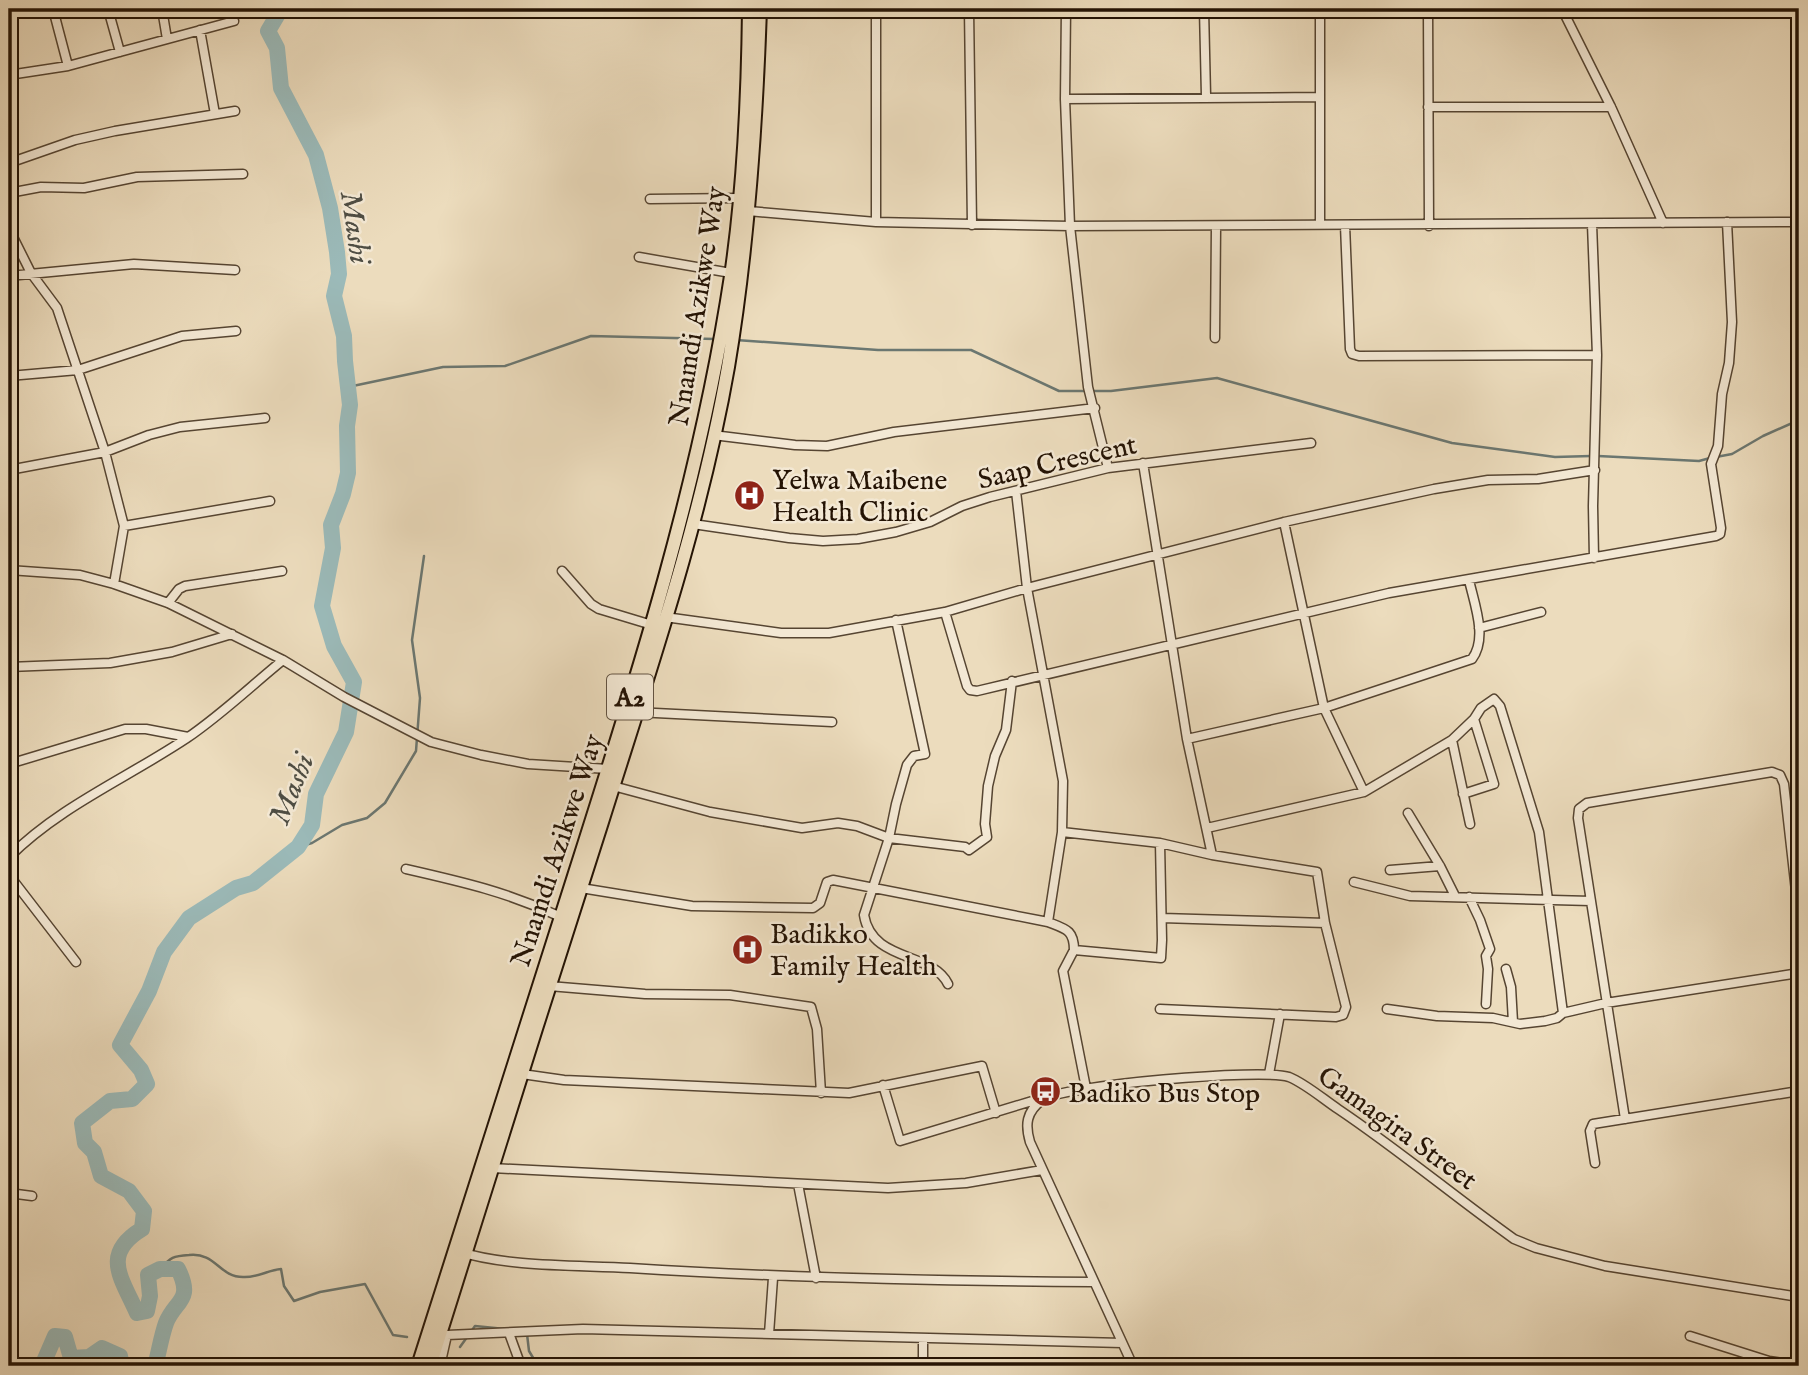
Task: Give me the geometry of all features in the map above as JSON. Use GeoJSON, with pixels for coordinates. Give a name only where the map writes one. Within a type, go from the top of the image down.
{"type":"FeatureCollection","features":[{"type":"Feature","properties":{"kind":"highway","name":"Nnamdi Azikwe Way"},"geometry":{"type":"LineString","coordinates":[[418,1366],[492,1168],[693,524],[735,320],[749,9]]}},
{"type":"Feature","properties":{"kind":"highway","name":"Nnamdi Azikwe Way"},"geometry":{"type":"LineString","coordinates":[[430,1366],[460,1252],[676,542],[699,445],[755,123],[760,9]]}},
{"type":"Feature","properties":{"kind":"street"},"geometry":{"type":"LineString","coordinates":[[52,9],[68,66]]}},
{"type":"Feature","properties":{"kind":"street"},"geometry":{"type":"LineString","coordinates":[[108,9],[120,52]]}},
{"type":"Feature","properties":{"kind":"street"},"geometry":{"type":"LineString","coordinates":[[162,9],[167,39]]}},
{"type":"Feature","properties":{"kind":"street"},"geometry":{"type":"LineString","coordinates":[[876,9],[876,222]]}},
{"type":"Feature","properties":{"kind":"street"},"geometry":{"type":"LineString","coordinates":[[969,9],[972,225]]}},
{"type":"Feature","properties":{"kind":"street"},"geometry":{"type":"LineString","coordinates":[[1066,9],[1065,99],[1070,226],[1088,387],[1108,468]]}},
{"type":"Feature","properties":{"kind":"street"},"geometry":{"type":"LineString","coordinates":[[1204,9],[1206,96]]}},
{"type":"Feature","properties":{"kind":"street"},"geometry":{"type":"LineString","coordinates":[[1320,9],[1320,224]]}},
{"type":"Feature","properties":{"kind":"street"},"geometry":{"type":"LineString","coordinates":[[1428,9],[1429,226]]}},
{"type":"Feature","properties":{"kind":"street"},"geometry":{"type":"LineString","coordinates":[[1562,9],[1611,107],[1662,223]]}},
{"type":"Feature","properties":{"kind":"street"},"geometry":{"type":"LineString","coordinates":[[1609,11],[1735,9]]}},
{"type":"Feature","properties":{"kind":"street"},"geometry":{"type":"LineString","coordinates":[[9,75],[68,66],[234,21]]}},
{"type":"Feature","properties":{"kind":"street"},"geometry":{"type":"LineString","coordinates":[[200,30],[215,114]]}},
{"type":"Feature","properties":{"kind":"street"},"geometry":{"type":"LineString","coordinates":[[1065,99],[1320,97]]}},
{"type":"Feature","properties":{"kind":"street"},"geometry":{"type":"LineString","coordinates":[[1428,107],[1611,107]]}},
{"type":"Feature","properties":{"kind":"street"},"geometry":{"type":"LineString","coordinates":[[9,163],[75,140],[235,111]]}},
{"type":"Feature","properties":{"kind":"street"},"geometry":{"type":"LineString","coordinates":[[9,193],[41,187],[84,188],[137,177],[243,174]]}},
{"type":"Feature","properties":{"kind":"street"},"geometry":{"type":"LineString","coordinates":[[650,199],[741,206],[876,222],[972,225],[1216,227],[1320,224],[1429,226],[1799,222]]}},
{"type":"Feature","properties":{"kind":"street"},"geometry":{"type":"LineString","coordinates":[[945,611],[970,690],[977,691],[1389,593],[1720,534],[1711,464],[1718,446],[1732,322],[1727,222]]}},
{"type":"Feature","properties":{"kind":"street"},"geometry":{"type":"LineString","coordinates":[[1592,224],[1597,355],[1592,506],[1594,558]]}},
{"type":"Feature","properties":{"kind":"street"},"geometry":{"type":"LineString","coordinates":[[1345,225],[1352,354],[1597,355]]}},
{"type":"Feature","properties":{"kind":"street"},"geometry":{"type":"LineString","coordinates":[[1215,338],[1216,227]]}},
{"type":"Feature","properties":{"kind":"street"},"geometry":{"type":"LineString","coordinates":[[9,229],[31,273],[57,308],[104,452],[124,526],[114,584]]}},
{"type":"Feature","properties":{"kind":"street"},"geometry":{"type":"LineString","coordinates":[[639,257],[731,273]]}},
{"type":"Feature","properties":{"kind":"street"},"geometry":{"type":"LineString","coordinates":[[9,276],[134,264],[235,270]]}},
{"type":"Feature","properties":{"kind":"street"},"geometry":{"type":"LineString","coordinates":[[9,376],[78,370],[182,336],[236,331]]}},
{"type":"Feature","properties":{"kind":"street"},"geometry":{"type":"LineString","coordinates":[[713,435],[827,446],[894,432],[1095,408]]}},
{"type":"Feature","properties":{"kind":"street"},"geometry":{"type":"LineString","coordinates":[[9,470],[104,452],[180,427],[265,418]]}},
{"type":"Feature","properties":{"kind":"street","name":"Saap Crescent"},"geometry":{"type":"LineString","coordinates":[[693,524],[789,538],[823,541],[858,539],[896,532],[930,522],[962,506],[1108,468],[1311,443]]}},
{"type":"Feature","properties":{"kind":"street"},"geometry":{"type":"LineString","coordinates":[[1143,463],[1187,739],[1212,855]]}},
{"type":"Feature","properties":{"kind":"street"},"geometry":{"type":"LineString","coordinates":[[665,617],[781,633],[829,634],[945,611],[1284,522],[1447,487],[1488,480],[1538,479],[1595,467]]}},
{"type":"Feature","properties":{"kind":"street"},"geometry":{"type":"LineString","coordinates":[[1016,491],[1027,588],[1063,781],[1062,832],[1048,922]]}},
{"type":"Feature","properties":{"kind":"street"},"geometry":{"type":"LineString","coordinates":[[124,526],[270,501]]}},
{"type":"Feature","properties":{"kind":"street"},"geometry":{"type":"LineString","coordinates":[[1284,522],[1324,708],[1364,792]]}},
{"type":"Feature","properties":{"kind":"street"},"geometry":{"type":"LineString","coordinates":[[9,570],[80,575],[168,603],[283,660],[344,697],[431,742],[528,764],[608,769]]}},
{"type":"Feature","properties":{"kind":"street"},"geometry":{"type":"LineString","coordinates":[[168,603],[179,589],[185,586],[282,571]]}},
{"type":"Feature","properties":{"kind":"street"},"geometry":{"type":"LineString","coordinates":[[562,571],[599,609],[652,625]]}},
{"type":"Feature","properties":{"kind":"street"},"geometry":{"type":"LineString","coordinates":[[1187,739],[1324,708],[1472,659],[1478,652],[1479,628],[1469,580]]}},
{"type":"Feature","properties":{"kind":"street"},"geometry":{"type":"LineString","coordinates":[[1479,628],[1541,612]]}},
{"type":"Feature","properties":{"kind":"street"},"geometry":{"type":"LineString","coordinates":[[896,620],[925,754],[914,756],[907,765],[889,838],[864,915],[866,929],[875,940],[915,962],[933,967],[948,984]]}},
{"type":"Feature","properties":{"kind":"street"},"geometry":{"type":"LineString","coordinates":[[9,667],[110,663],[172,652],[232,634]]}},
{"type":"Feature","properties":{"kind":"street"},"geometry":{"type":"LineString","coordinates":[[9,857],[31,835],[59,815],[188,737],[283,660]]}},
{"type":"Feature","properties":{"kind":"street"},"geometry":{"type":"LineString","coordinates":[[613,786],[710,812],[802,828],[838,823],[857,826],[889,838],[965,847],[969,850],[987,837],[985,824],[988,786],[995,756],[1006,730],[1012,681]]}},
{"type":"Feature","properties":{"kind":"street"},"geometry":{"type":"LineString","coordinates":[[1207,828],[1364,792],[1452,740],[1474,719],[1481,708],[1494,699],[1500,706],[1539,832],[1563,1013]]}},
{"type":"Feature","properties":{"kind":"street"},"geometry":{"type":"LineString","coordinates":[[636,712],[832,722]]}},
{"type":"Feature","properties":{"kind":"street"},"geometry":{"type":"LineString","coordinates":[[1463,794],[1494,784],[1474,719]]}},
{"type":"Feature","properties":{"kind":"street"},"geometry":{"type":"LineString","coordinates":[[9,764],[125,729],[146,729],[188,737]]}},
{"type":"Feature","properties":{"kind":"street"},"geometry":{"type":"LineString","coordinates":[[1452,740],[1470,824]]}},
{"type":"Feature","properties":{"kind":"street"},"geometry":{"type":"LineString","coordinates":[[1625,1119],[1578,818],[1579,809],[1587,803],[1772,772],[1780,775],[1784,784],[1799,919]]}},
{"type":"Feature","properties":{"kind":"street"},"geometry":{"type":"LineString","coordinates":[[1408,813],[1455,896]]}},
{"type":"Feature","properties":{"kind":"street"},"geometry":{"type":"LineString","coordinates":[[1062,832],[1160,843],[1212,855],[1317,872],[1325,923],[1346,1012],[1340,1017],[1160,1009]]}},
{"type":"Feature","properties":{"kind":"street"},"geometry":{"type":"LineString","coordinates":[[1074,950],[1161,958],[1160,843]]}},
{"type":"Feature","properties":{"kind":"street"},"geometry":{"type":"LineString","coordinates":[[1390,870],[1440,866]]}},
{"type":"Feature","properties":{"kind":"street"},"geometry":{"type":"LineString","coordinates":[[406,869],[481,886],[522,899],[561,917]]}},
{"type":"Feature","properties":{"kind":"street"},"geometry":{"type":"LineString","coordinates":[[9,876],[76,962]]}},
{"type":"Feature","properties":{"kind":"street"},"geometry":{"type":"LineString","coordinates":[[581,888],[692,906],[813,908],[820,903],[829,880],[1048,922],[1068,931],[1074,938],[1074,950],[1063,971],[1086,1088]]}},
{"type":"Feature","properties":{"kind":"street"},"geometry":{"type":"LineString","coordinates":[[1354,882],[1410,896],[1591,901]]}},
{"type":"Feature","properties":{"kind":"street"},"geometry":{"type":"LineString","coordinates":[[1469,897],[1490,949],[1486,956],[1486,1004]]}},
{"type":"Feature","properties":{"kind":"street"},"geometry":{"type":"LineString","coordinates":[[1162,918],[1325,923]]}},
{"type":"Feature","properties":{"kind":"street"},"geometry":{"type":"LineString","coordinates":[[1506,969],[1511,987],[1513,1022]]}},
{"type":"Feature","properties":{"kind":"street"},"geometry":{"type":"LineString","coordinates":[[1387,1009],[1437,1016],[1493,1017],[1520,1024],[1545,1021],[1557,1018],[1563,1013],[1606,1003],[1799,973]]}},
{"type":"Feature","properties":{"kind":"street"},"geometry":{"type":"LineString","coordinates":[[550,986],[645,994],[730,995],[811,1007],[817,1029],[821,1093]]}},
{"type":"Feature","properties":{"kind":"street"},"geometry":{"type":"LineString","coordinates":[[1269,1074],[1280,1014]]}},
{"type":"Feature","properties":{"kind":"street"},"geometry":{"type":"LineString","coordinates":[[522,1074],[564,1080],[849,1093],[982,1066],[996,1113]]}},
{"type":"Feature","properties":{"kind":"street","name":"Gamagira Street"},"geometry":{"type":"LineString","coordinates":[[883,1085],[900,1140],[1048,1096],[1086,1088],[1236,1074],[1289,1077],[1354,1120],[1514,1239],[1536,1248],[1605,1266],[1799,1297]]}},
{"type":"Feature","properties":{"kind":"street"},"geometry":{"type":"LineString","coordinates":[[1595,1163],[1590,1126],[1597,1122],[1799,1091]]}},
{"type":"Feature","properties":{"kind":"street"},"geometry":{"type":"LineString","coordinates":[[1048,1096],[1034,1107],[1026,1122],[1030,1142],[1133,1366]]}},
{"type":"Feature","properties":{"kind":"street"},"geometry":{"type":"LineString","coordinates":[[492,1168],[888,1188],[966,1183],[1042,1170]]}},
{"type":"Feature","properties":{"kind":"street"},"geometry":{"type":"LineString","coordinates":[[798,1184],[816,1278]]}},
{"type":"Feature","properties":{"kind":"street"},"geometry":{"type":"LineString","coordinates":[[9,1193],[32,1196]]}},
{"type":"Feature","properties":{"kind":"street"},"geometry":{"type":"LineString","coordinates":[[460,1252],[509,1261],[773,1278],[906,1282],[1093,1282]]}},
{"type":"Feature","properties":{"kind":"street"},"geometry":{"type":"LineString","coordinates":[[769,1334],[773,1278]]}},
{"type":"Feature","properties":{"kind":"street"},"geometry":{"type":"LineString","coordinates":[[440,1366],[447,1335],[583,1329],[1122,1343]]}},
{"type":"Feature","properties":{"kind":"street"},"geometry":{"type":"LineString","coordinates":[[509,1333],[521,1366]]}},
{"type":"Feature","properties":{"kind":"street"},"geometry":{"type":"LineString","coordinates":[[1690,1336],[1770,1364],[1799,1365]]}},
{"type":"Feature","properties":{"kind":"street"},"geometry":{"type":"LineString","coordinates":[[923,1338],[923,1366]]}},
{"type":"Feature","properties":{"kind":"waterway","name":"Mashi"},"geometry":{"type":"LineString","coordinates":[[155,1366],[166,1323],[184,1294],[182,1280],[178,1269],[160,1269],[148,1275],[150,1296],[147,1311],[137,1313],[121,1277],[118,1257],[129,1238],[142,1229],[144,1211],[129,1191],[101,1176],[94,1152],[85,1143],[82,1123],[110,1101],[132,1099],[147,1084],[141,1070],[120,1045],[149,991],[164,952],[189,918],[236,888],[253,883],[298,847],[312,825],[316,794],[346,732],[354,682],[334,646],[322,606],[333,548],[331,525],[348,473],[347,426],[350,405],[344,336],[334,296],[339,274],[337,252],[330,208],[316,155],[281,88],[277,48],[268,31],[281,9]]}},
{"type":"Feature","properties":{"kind":"waterway"},"geometry":{"type":"LineString","coordinates":[[348,387],[443,367],[505,366],[591,336],[715,339]]}},
{"type":"Feature","properties":{"kind":"waterway"},"geometry":{"type":"LineString","coordinates":[[736,340],[878,350],[971,350],[1059,391],[1111,391],[1217,378],[1452,443],[1555,457],[1591,456]]}},
{"type":"Feature","properties":{"kind":"waterway"},"geometry":{"type":"LineString","coordinates":[[1716,457],[1732,454],[1799,420]]}},
{"type":"Feature","properties":{"kind":"waterway"},"geometry":{"type":"LineString","coordinates":[[1598,456],[1699,461],[1710,458]]}},
{"type":"Feature","properties":{"kind":"waterway"},"geometry":{"type":"LineString","coordinates":[[298,847],[312,843],[342,825],[367,818],[385,803],[416,751],[420,698],[412,640],[424,556]]}},
{"type":"Feature","properties":{"kind":"waterway"},"geometry":{"type":"LineString","coordinates":[[160,1269],[173,1258],[189,1255],[205,1257],[235,1276],[253,1276],[281,1269],[284,1286],[294,1301],[320,1292],[365,1284],[393,1335],[407,1337]]}},
{"type":"Feature","properties":{"kind":"waterway"},"geometry":{"type":"LineString","coordinates":[[460,1347],[475,1326],[505,1329]]}},
{"type":"Feature","properties":{"kind":"waterway"},"geometry":{"type":"LineString","coordinates":[[527,1334],[529,1351],[538,1366]]}},
{"type":"Feature","properties":{"kind":"waterway","name":"Mashi"},"geometry":{"type":"LineString","coordinates":[[42,1366],[55,1336],[65,1337],[71,1358],[89,1357],[102,1348],[120,1356],[122,1366]]}},
{"type":"Feature","properties":{"kind":"place","name":"Yelwa Maibene Health Clinic"},"geometry":{"type":"Point","coordinates":[749,495]}},
{"type":"Feature","properties":{"kind":"place","name":"Badikko Family Health"},"geometry":{"type":"Point","coordinates":[747,949]}},
{"type":"Feature","properties":{"kind":"place","name":"Badiko Bus Stop"},"geometry":{"type":"Point","coordinates":[1045,1092]}}]}
